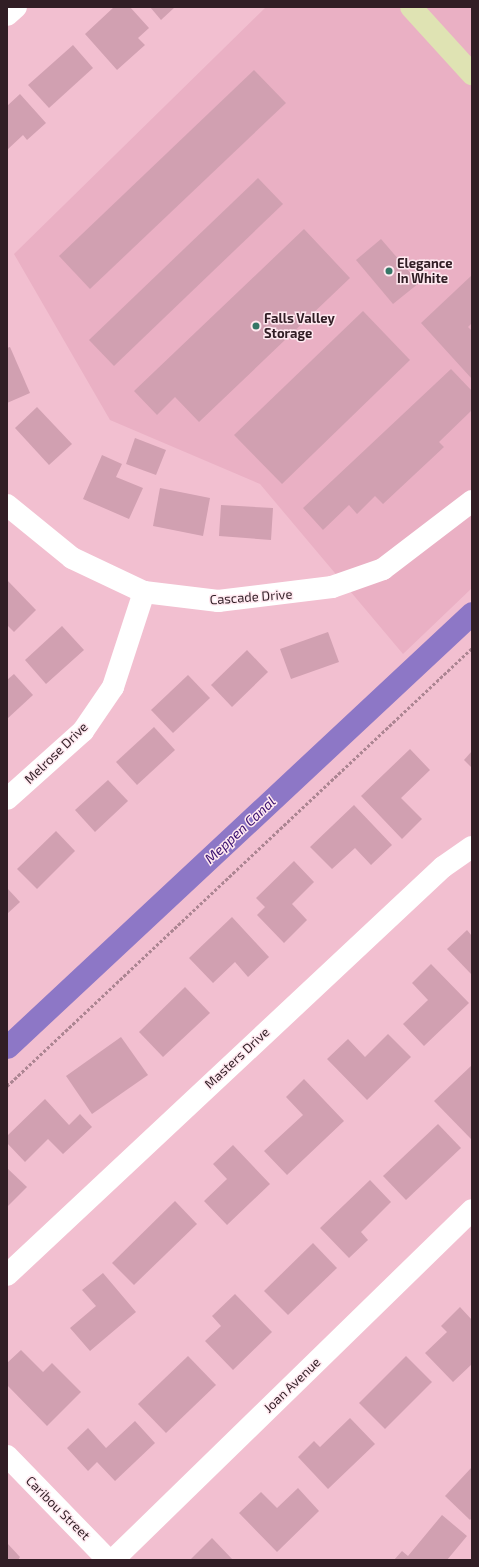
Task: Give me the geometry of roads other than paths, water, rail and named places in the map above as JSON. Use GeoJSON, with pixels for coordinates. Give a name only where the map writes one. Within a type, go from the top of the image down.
{"type":"FeatureCollection","features":[{"type":"Feature","properties":{"kind":"main road"},"geometry":{"type":"LineString","coordinates":[[411,7],[472,74]]}},
{"type":"Feature","properties":{"kind":"street"},"geometry":{"type":"LineString","coordinates":[[7,15],[16,7]]}},
{"type":"Feature","properties":{"kind":"street","name":"Cascade Drive"},"geometry":{"type":"LineString","coordinates":[[7,505],[72,558],[144,592],[218,601],[332,587],[383,568],[472,501]]}},
{"type":"Feature","properties":{"kind":"street","name":"Melrose Drive"},"geometry":{"type":"LineString","coordinates":[[7,799],[83,731],[113,688],[144,592]]}},
{"type":"Feature","properties":{"kind":"street","name":"Masters Drive"},"geometry":{"type":"LineString","coordinates":[[7,1275],[443,867],[472,847]]}},
{"type":"Feature","properties":{"kind":"street","name":"Joan Avenue"},"geometry":{"type":"LineString","coordinates":[[113,1560],[472,1210]]}},
{"type":"Feature","properties":{"kind":"street","name":"Caribou Street"},"geometry":{"type":"LineString","coordinates":[[7,1456],[108,1560]]}},
{"type":"Feature","properties":{"kind":"waterway","name":"Meppen Canal"},"geometry":{"type":"LineString","coordinates":[[7,1047],[472,613]]}},
{"type":"Feature","properties":{"kind":"place","name":"Elegance In White"},"geometry":{"type":"Point","coordinates":[389,271]}},
{"type":"Feature","properties":{"kind":"place","name":"Falls Valley Storage"},"geometry":{"type":"Point","coordinates":[256,326]}}]}
